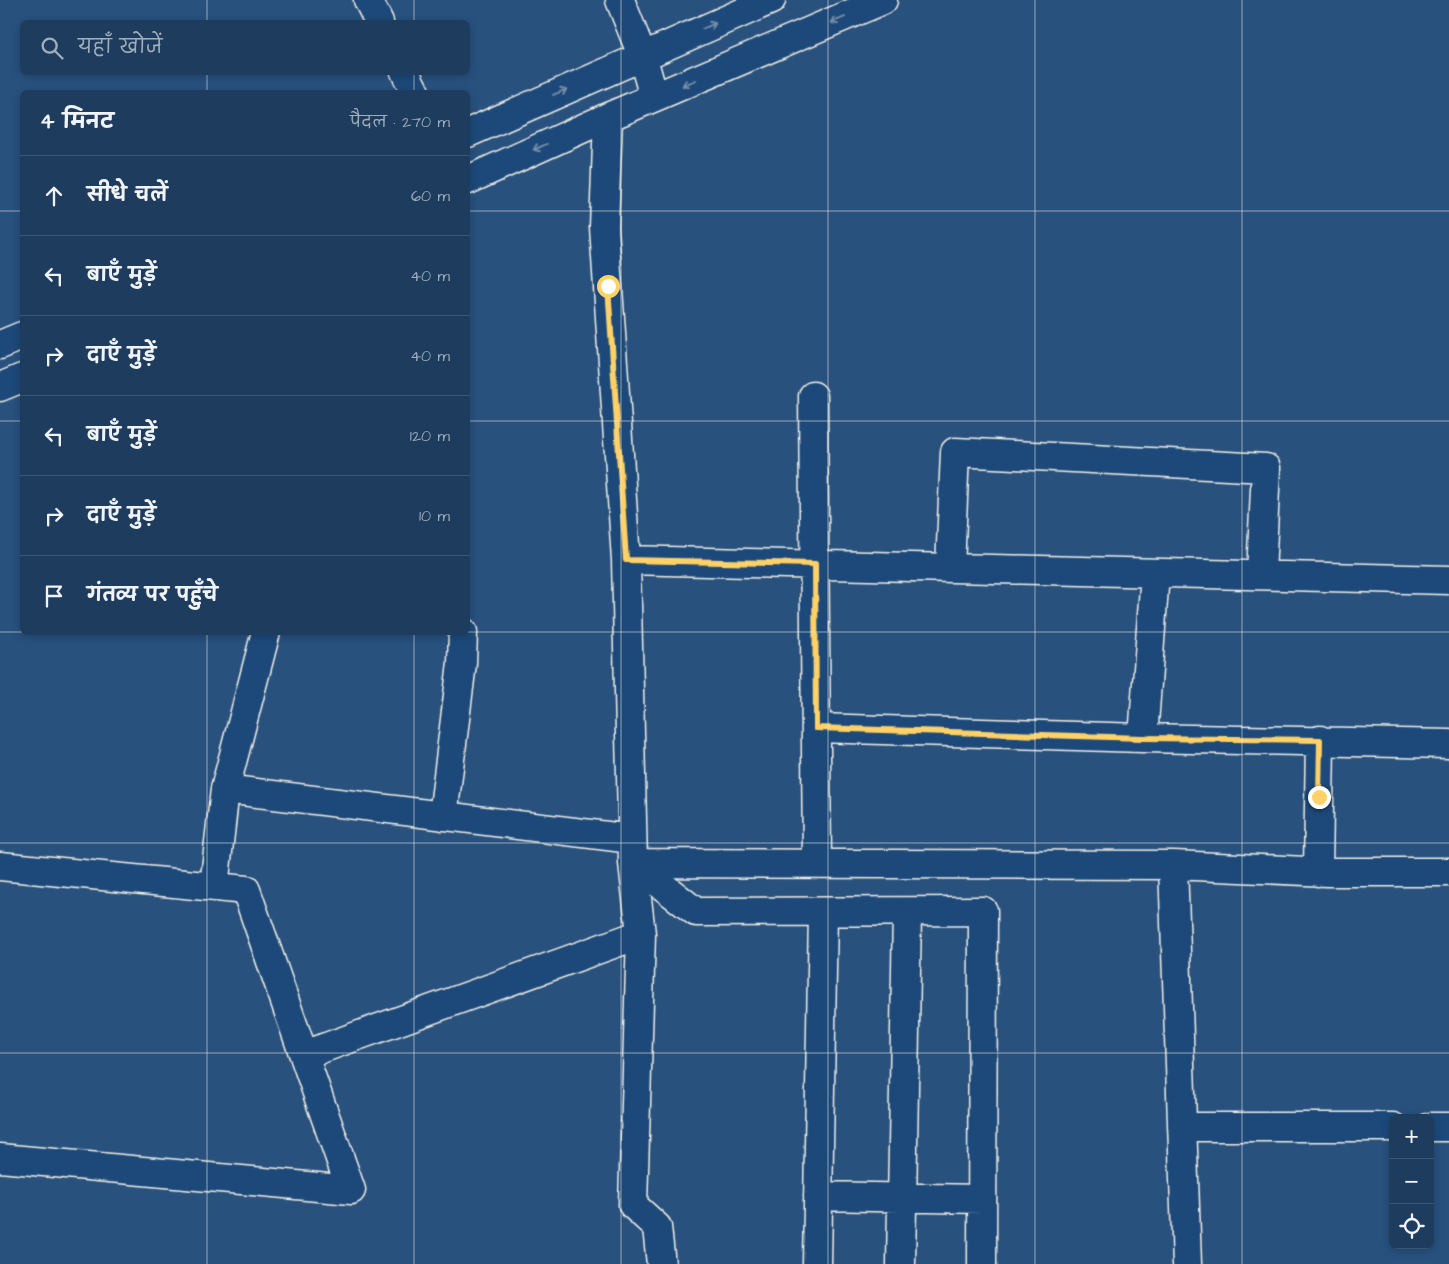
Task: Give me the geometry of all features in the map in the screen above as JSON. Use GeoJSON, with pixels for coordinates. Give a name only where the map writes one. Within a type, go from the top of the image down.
{"type":"FeatureCollection","features":[{"type":"Feature","properties":{"kind":"street"},"geometry":{"type":"LineString","coordinates":[[368,0],[379,20]]}},
{"type":"Feature","properties":{"kind":"street"},"geometry":{"type":"LineString","coordinates":[[620,0],[642,55],[654,97]]}},
{"type":"Feature","properties":{"kind":"street"},"geometry":{"type":"LineString","coordinates":[[470,132],[770,0]]}},
{"type":"Feature","properties":{"kind":"street"},"geometry":{"type":"LineString","coordinates":[[470,179],[654,97],[883,0]]}},
{"type":"Feature","properties":{"kind":"street"},"geometry":{"type":"LineString","coordinates":[[406,75],[414,90]]}},
{"type":"Feature","properties":{"kind":"street"},"geometry":{"type":"LineString","coordinates":[[608,117],[604,227],[626,560],[632,851],[641,934],[634,1205],[657,1227],[660,1264]]}},
{"type":"Feature","properties":{"kind":"street"},"geometry":{"type":"LineString","coordinates":[[0,345],[20,337]]}},
{"type":"Feature","properties":{"kind":"street"},"geometry":{"type":"LineString","coordinates":[[0,387],[20,379]]}},
{"type":"Feature","properties":{"kind":"street"},"geometry":{"type":"LineString","coordinates":[[813,396],[817,863]]}},
{"type":"Feature","properties":{"kind":"street"},"geometry":{"type":"LineString","coordinates":[[950,568],[955,452],[1266,468],[1260,576]]}},
{"type":"Feature","properties":{"kind":"street"},"geometry":{"type":"LineString","coordinates":[[626,560],[1449,580]]}},
{"type":"Feature","properties":{"kind":"street"},"geometry":{"type":"LineString","coordinates":[[1143,738],[1155,573]]}},
{"type":"Feature","properties":{"kind":"street"},"geometry":{"type":"LineString","coordinates":[[214,886],[225,790],[265,635]]}},
{"type":"Feature","properties":{"kind":"street"},"geometry":{"type":"LineString","coordinates":[[443,816],[462,663],[463,635]]}},
{"type":"Feature","properties":{"kind":"street"},"geometry":{"type":"LineString","coordinates":[[816,728],[1143,738],[1449,744]]}},
{"type":"Feature","properties":{"kind":"street"},"geometry":{"type":"LineString","coordinates":[[1318,872],[1320,740]]}},
{"type":"Feature","properties":{"kind":"street"},"geometry":{"type":"LineString","coordinates":[[225,790],[443,816],[632,851],[817,863],[1173,865],[1318,872],[1449,872]]}},
{"type":"Feature","properties":{"kind":"street"},"geometry":{"type":"LineString","coordinates":[[632,851],[696,912],[983,911],[982,1264]]}},
{"type":"Feature","properties":{"kind":"street"},"geometry":{"type":"LineString","coordinates":[[1173,865],[1186,1264]]}},
{"type":"Feature","properties":{"kind":"street"},"geometry":{"type":"LineString","coordinates":[[0,866],[246,890],[351,1190],[0,1158]]}},
{"type":"Feature","properties":{"kind":"street"},"geometry":{"type":"LineString","coordinates":[[816,1264],[823,912]]}},
{"type":"Feature","properties":{"kind":"street"},"geometry":{"type":"LineString","coordinates":[[901,1264],[907,912]]}},
{"type":"Feature","properties":{"kind":"street"},"geometry":{"type":"LineString","coordinates":[[304,1055],[641,934]]}},
{"type":"Feature","properties":{"kind":"street"},"geometry":{"type":"LineString","coordinates":[[1182,1127],[1389,1127]]}},
{"type":"Feature","properties":{"kind":"street"},"geometry":{"type":"LineString","coordinates":[[1434,1127],[1449,1127]]}},
{"type":"Feature","properties":{"kind":"street"},"geometry":{"type":"LineString","coordinates":[[818,1196],[982,1199]]}},
{"type":"Feature","properties":{"kind":"route"},"geometry":{"type":"LineString","coordinates":[[608,286],[626,560],[815,564],[816,728],[1143,738],[1320,740],[1319,797]]}}]}
